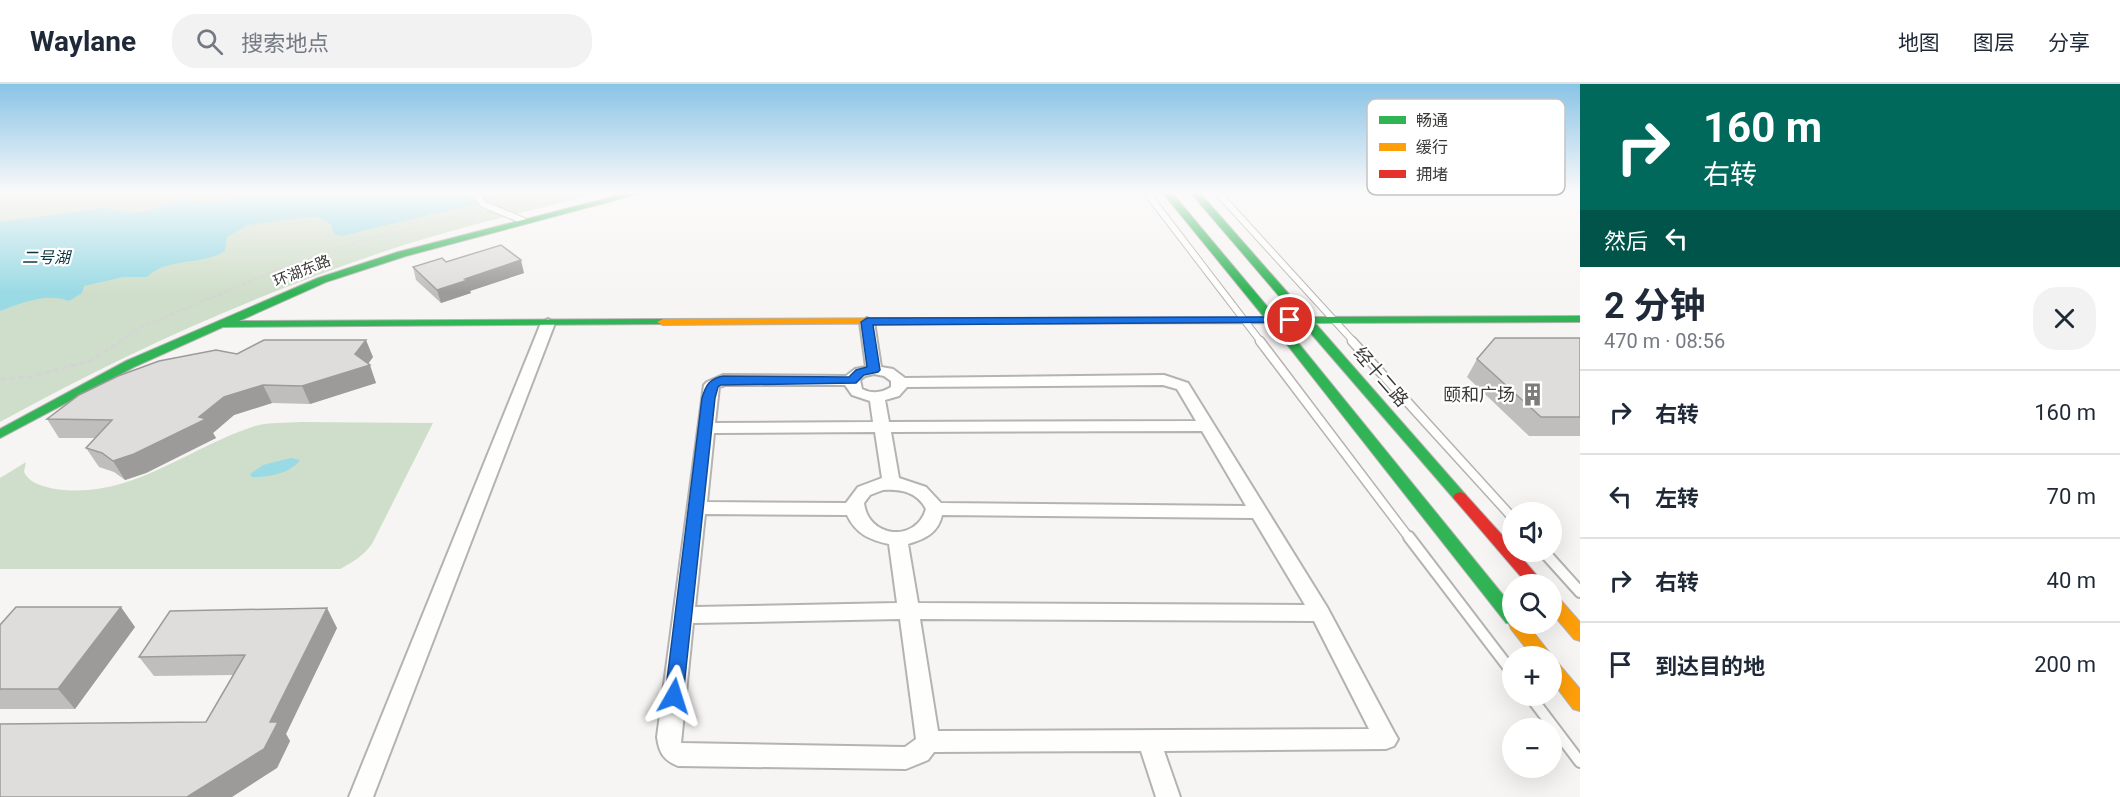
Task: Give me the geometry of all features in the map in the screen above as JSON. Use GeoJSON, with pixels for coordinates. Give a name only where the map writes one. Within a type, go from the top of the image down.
{"type":"FeatureCollection","features":[{"type":"Feature","properties":{"kind":"street","name":"环湖东路"},"geometry":{"type":"LineString","coordinates":[[0,434],[130,364],[322,280],[402,254],[505,226]]}},
{"type":"Feature","properties":{"kind":"street"},"geometry":{"type":"LineString","coordinates":[[1195,226],[1502,606]]}},
{"type":"Feature","properties":{"kind":"street","name":"经十二路"},"geometry":{"type":"LineString","coordinates":[[1225,226],[1527,574]]}},
{"type":"Feature","properties":{"kind":"street"},"geometry":{"type":"LineString","coordinates":[[218,324],[1580,319]]}},
{"type":"Feature","properties":{"kind":"street"},"geometry":{"type":"LineString","coordinates":[[867,322],[874,370]]}},
{"type":"Feature","properties":{"kind":"street"},"geometry":{"type":"LineString","coordinates":[[361,797],[548,323]]}},
{"type":"Feature","properties":{"kind":"street"},"geometry":{"type":"LineString","coordinates":[[898,538],[928,742],[920,752],[906,758],[678,755],[670,748],[669,737],[683,615],[712,385],[723,380],[852,381],[860,372],[874,370],[894,375],[899,383]]}},
{"type":"Feature","properties":{"kind":"street"},"geometry":{"type":"LineString","coordinates":[[899,383],[1164,380],[1177,383],[1187,390],[1320,612],[1386,739],[928,742]]}},
{"type":"Feature","properties":{"kind":"street"},"geometry":{"type":"LineString","coordinates":[[852,381],[857,391],[877,397],[896,392],[899,383]]}},
{"type":"Feature","properties":{"kind":"street"},"geometry":{"type":"LineString","coordinates":[[877,397],[891,483]]}},
{"type":"Feature","properties":{"kind":"street"},"geometry":{"type":"LineString","coordinates":[[705,428],[1209,426]]}},
{"type":"Feature","properties":{"kind":"street"},"geometry":{"type":"LineString","coordinates":[[891,483],[920,490],[927,496],[935,510],[932,524],[926,530],[909,537],[887,537],[867,530],[860,524],[854,510],[858,496],[864,490],[891,483]]}},
{"type":"Feature","properties":{"kind":"street"},"geometry":{"type":"LineString","coordinates":[[696,508],[854,510]]}},
{"type":"Feature","properties":{"kind":"street"},"geometry":{"type":"LineString","coordinates":[[935,510],[1260,512]]}},
{"type":"Feature","properties":{"kind":"street"},"geometry":{"type":"LineString","coordinates":[[683,615],[909,611],[1320,612]]}},
{"type":"Feature","properties":{"kind":"street"},"geometry":{"type":"LineString","coordinates":[[1562,614],[1580,634]]}},
{"type":"Feature","properties":{"kind":"street"},"geometry":{"type":"LineString","coordinates":[[1525,634],[1534,646]]}},
{"type":"Feature","properties":{"kind":"street"},"geometry":{"type":"LineString","coordinates":[[1562,680],[1580,703]]}},
{"type":"Feature","properties":{"kind":"street"},"geometry":{"type":"LineString","coordinates":[[1149,741],[1168,797]]}},
{"type":"Feature","properties":{"kind":"lane"},"geometry":{"type":"LineString","coordinates":[[1173,226],[1502,659]]}},
{"type":"Feature","properties":{"kind":"lane"},"geometry":{"type":"LineString","coordinates":[[1249,226],[1502,506]]}},
{"type":"Feature","properties":{"kind":"lane"},"geometry":{"type":"LineString","coordinates":[[1553,562],[1580,592]]}},
{"type":"Feature","properties":{"kind":"lane"},"geometry":{"type":"LineString","coordinates":[[1538,706],[1580,762]]}},
{"type":"Feature","properties":{"kind":"path"},"geometry":{"type":"LineString","coordinates":[[0,379],[29,377],[90,362],[142,327],[272,272],[358,242],[419,226]]}},
{"type":"Feature","properties":{"kind":"green space"},"geometry":{"type":"Polygon","coordinates":[[[0,226],[469,226],[404,245],[249,302],[147,347],[0,422],[0,226]]]}},
{"type":"Feature","properties":{"kind":"green space"},"geometry":{"type":"Polygon","coordinates":[[[301,422],[433,423],[372,544],[358,558],[340,569],[0,569],[0,478],[26,462],[24,472],[26,475],[42,486],[78,491],[105,488],[156,471],[255,426],[301,422]]]}},
{"type":"Feature","properties":{"kind":"water","name":"二号湖"},"geometry":{"type":"Polygon","coordinates":[[[0,226],[246,226],[227,237],[225,251],[216,256],[164,267],[147,277],[123,277],[84,286],[82,293],[69,301],[43,298],[0,311],[0,226]]]}},
{"type":"Feature","properties":{"kind":"water"},"geometry":{"type":"Polygon","coordinates":[[[331,226],[382,226],[341,236],[334,234],[331,226]]]}},
{"type":"Feature","properties":{"kind":"water"},"geometry":{"type":"Polygon","coordinates":[[[291,458],[300,460],[296,465],[278,474],[252,477],[250,474],[263,465],[291,458]]]}},
{"type":"Feature","properties":{"kind":"building"},"geometry":{"type":"Polygon","coordinates":[[[501,245],[521,260],[437,290],[413,267],[442,258],[446,262],[501,245]]]}},
{"type":"Feature","properties":{"kind":"building","name":"颐和广场"},"geometry":{"type":"Polygon","coordinates":[[[1495,338],[1580,338],[1580,417],[1541,417],[1477,359],[1495,338]]]}},
{"type":"Feature","properties":{"kind":"building"},"geometry":{"type":"Polygon","coordinates":[[[264,340],[366,340],[355,354],[370,365],[302,386],[263,385],[224,397],[199,417],[206,419],[134,454],[113,461],[102,453],[86,448],[112,420],[47,419],[79,395],[118,376],[159,361],[216,350],[237,354],[264,340]]]}},
{"type":"Feature","properties":{"kind":"building"},"geometry":{"type":"Polygon","coordinates":[[[16,607],[121,607],[58,689],[0,689],[0,625],[16,607]]]}},
{"type":"Feature","properties":{"kind":"building"},"geometry":{"type":"Polygon","coordinates":[[[327,608],[270,722],[278,722],[264,749],[187,797],[0,797],[0,724],[206,722],[245,655],[139,657],[170,611],[327,608]]]}},
{"type":"Feature","properties":{"kind":"traffic: fast"},"geometry":{"type":"LineString","coordinates":[[0,434],[130,364],[322,280],[402,254],[509,226]]}},
{"type":"Feature","properties":{"kind":"traffic: fast"},"geometry":{"type":"LineString","coordinates":[[1195,226],[1502,606]]}},
{"type":"Feature","properties":{"kind":"traffic: fast"},"geometry":{"type":"LineString","coordinates":[[1224,226],[1460,497]]}},
{"type":"Feature","properties":{"kind":"traffic: fast"},"geometry":{"type":"LineString","coordinates":[[967,321],[1580,319]]}},
{"type":"Feature","properties":{"kind":"traffic: fast"},"geometry":{"type":"LineString","coordinates":[[218,324],[663,322]]}},
{"type":"Feature","properties":{"kind":"traffic: slow"},"geometry":{"type":"LineString","coordinates":[[663,322],[967,321]]}},
{"type":"Feature","properties":{"kind":"traffic: slow"},"geometry":{"type":"LineString","coordinates":[[1562,614],[1580,634]]}},
{"type":"Feature","properties":{"kind":"traffic: slow"},"geometry":{"type":"LineString","coordinates":[[1525,634],[1534,646]]}},
{"type":"Feature","properties":{"kind":"traffic: slow"},"geometry":{"type":"LineString","coordinates":[[1562,681],[1580,703]]}},
{"type":"Feature","properties":{"kind":"traffic: jam"},"geometry":{"type":"LineString","coordinates":[[1460,497],[1527,574]]}},
{"type":"Feature","properties":{"kind":"place","name":"颐和广场"},"geometry":{"type":"Point","coordinates":[1533,395]}},
{"type":"Feature","properties":{"kind":"route"},"geometry":{"type":"LineString","coordinates":[[674,696],[712,385],[723,380],[852,381],[860,372],[874,370],[867,322],[1290,320]]}}]}
